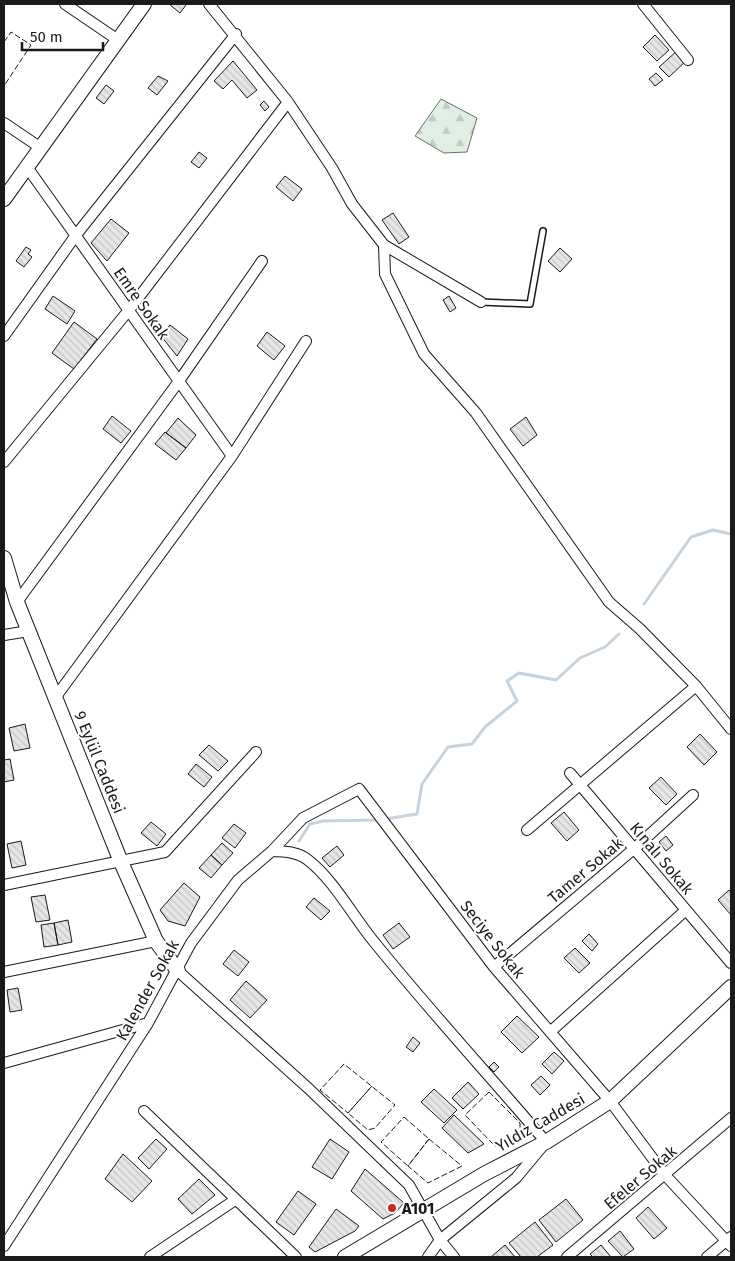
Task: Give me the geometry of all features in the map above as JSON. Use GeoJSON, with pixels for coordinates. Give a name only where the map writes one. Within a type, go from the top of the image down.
{"type":"FeatureCollection","features":[{"type":"Feature","properties":{"kind":"street"},"geometry":{"type":"LineString","coordinates":[[65,4],[118,40]]}},
{"type":"Feature","properties":{"kind":"street"},"geometry":{"type":"LineString","coordinates":[[4,199],[144,4]]}},
{"type":"Feature","properties":{"kind":"street"},"geometry":{"type":"LineString","coordinates":[[209,4],[236,34],[288,102],[332,168],[352,204],[384,245],[481,302]]}},
{"type":"Feature","properties":{"kind":"street"},"geometry":{"type":"LineString","coordinates":[[643,4],[688,60]]}},
{"type":"Feature","properties":{"kind":"street"},"geometry":{"type":"LineString","coordinates":[[4,336],[76,236],[236,34]]}},
{"type":"Feature","properties":{"kind":"street"},"geometry":{"type":"LineString","coordinates":[[4,462],[129,310],[288,102]]}},
{"type":"Feature","properties":{"kind":"street"},"geometry":{"type":"LineString","coordinates":[[4,123],[41,148]]}},
{"type":"Feature","properties":{"kind":"street","name":"Emre Sokak"},"geometry":{"type":"LineString","coordinates":[[27,167],[232,456]]}},
{"type":"Feature","properties":{"kind":"street"},"geometry":{"type":"LineString","coordinates":[[384,245],[385,274],[424,354],[476,413],[609,602],[640,629],[696,686],[731,730]]}},
{"type":"Feature","properties":{"kind":"street"},"geometry":{"type":"LineString","coordinates":[[17,602],[179,382],[262,261]]}},
{"type":"Feature","properties":{"kind":"street"},"geometry":{"type":"LineString","coordinates":[[55,698],[232,456],[306,341]]}},
{"type":"Feature","properties":{"kind":"street","name":"9 Eylül Caddesi"},"geometry":{"type":"LineString","coordinates":[[4,558],[17,602],[121,862],[156,941],[178,971]]}},
{"type":"Feature","properties":{"kind":"street"},"geometry":{"type":"LineString","coordinates":[[4,635],[28,630]]}},
{"type":"Feature","properties":{"kind":"street"},"geometry":{"type":"LineString","coordinates":[[527,830],[696,686]]}},
{"type":"Feature","properties":{"kind":"street"},"geometry":{"type":"LineString","coordinates":[[4,886],[166,852],[256,752]]}},
{"type":"Feature","properties":{"kind":"street","name":"Kınalı Sokak"},"geometry":{"type":"LineString","coordinates":[[570,774],[731,963]]}},
{"type":"Feature","properties":{"kind":"street","name":"Kalender Sokak"},"geometry":{"type":"LineString","coordinates":[[4,1246],[148,1023],[178,971],[191,943],[238,880],[272,851],[302,818],[359,789]]}},
{"type":"Feature","properties":{"kind":"street","name":"Seciye Sokak"},"geometry":{"type":"LineString","coordinates":[[359,789],[494,967],[610,1101],[665,1175],[730,1241]]}},
{"type":"Feature","properties":{"kind":"street","name":"Tamer Sokak"},"geometry":{"type":"LineString","coordinates":[[494,967],[635,848],[693,795]]}},
{"type":"Feature","properties":{"kind":"street"},"geometry":{"type":"LineString","coordinates":[[272,851],[288,851],[308,859],[324,876],[373,941],[449,1032],[546,1142],[516,1178],[440,1240],[428,1257]]}},
{"type":"Feature","properties":{"kind":"street"},"geometry":{"type":"LineString","coordinates":[[550,1032],[686,910]]}},
{"type":"Feature","properties":{"kind":"street"},"geometry":{"type":"LineString","coordinates":[[4,972],[156,941]]}},
{"type":"Feature","properties":{"kind":"street"},"geometry":{"type":"LineString","coordinates":[[178,971],[308,1088],[409,1185],[440,1240],[454,1257]]}},
{"type":"Feature","properties":{"kind":"street","name":"Yıldız Caddesi"},"geometry":{"type":"LineString","coordinates":[[345,1257],[484,1174],[546,1142],[610,1101],[731,987]]}},
{"type":"Feature","properties":{"kind":"street"},"geometry":{"type":"LineString","coordinates":[[4,1063],[148,1023]]}},
{"type":"Feature","properties":{"kind":"street"},"geometry":{"type":"LineString","coordinates":[[144,1111],[296,1257]]}},
{"type":"Feature","properties":{"kind":"street","name":"Efeler Sokak"},"geometry":{"type":"LineString","coordinates":[[567,1257],[731,1118]]}},
{"type":"Feature","properties":{"kind":"street"},"geometry":{"type":"LineString","coordinates":[[150,1257],[235,1200]]}},
{"type":"Feature","properties":{"kind":"street"},"geometry":{"type":"LineString","coordinates":[[707,1257],[730,1241]]}},
{"type":"Feature","properties":{"kind":"lane"},"geometry":{"type":"LineString","coordinates":[[481,302],[530,304],[542,231]]}},
{"type":"Feature","properties":{"kind":"green space"},"geometry":{"type":"Polygon","coordinates":[[[441,99],[477,118],[467,152],[444,153],[415,136],[441,99]]]}},
{"type":"Feature","properties":{"kind":"building"},"geometry":{"type":"Polygon","coordinates":[[[169,4],[185,4],[186,5],[180,13],[169,4]]]}},
{"type":"Feature","properties":{"kind":"building"},"geometry":{"type":"Polygon","coordinates":[[[655,35],[669,50],[657,61],[643,47],[655,35]]]}},
{"type":"Feature","properties":{"kind":"building"},"geometry":{"type":"Polygon","coordinates":[[[678,50],[687,60],[669,77],[659,67],[678,50]]]}},
{"type":"Feature","properties":{"kind":"building"},"geometry":{"type":"Polygon","coordinates":[[[233,61],[257,90],[247,98],[232,80],[223,89],[214,81],[233,61]]]}},
{"type":"Feature","properties":{"kind":"building"},"geometry":{"type":"Polygon","coordinates":[[[656,73],[663,80],[655,86],[649,79],[656,73]]]}},
{"type":"Feature","properties":{"kind":"building"},"geometry":{"type":"Polygon","coordinates":[[[158,76],[168,81],[157,95],[148,88],[158,76]]]}},
{"type":"Feature","properties":{"kind":"building"},"geometry":{"type":"Polygon","coordinates":[[[106,85],[114,91],[104,104],[96,98],[106,85]]]}},
{"type":"Feature","properties":{"kind":"building"},"geometry":{"type":"Polygon","coordinates":[[[264,101],[269,107],[265,111],[260,105],[264,101]]]}},
{"type":"Feature","properties":{"kind":"building"},"geometry":{"type":"Polygon","coordinates":[[[199,152],[207,158],[199,168],[191,162],[199,152]]]}},
{"type":"Feature","properties":{"kind":"building"},"geometry":{"type":"Polygon","coordinates":[[[285,176],[302,189],[293,201],[276,187],[285,176]]]}},
{"type":"Feature","properties":{"kind":"building"},"geometry":{"type":"Polygon","coordinates":[[[393,213],[409,237],[399,244],[382,220],[393,213]]]}},
{"type":"Feature","properties":{"kind":"building"},"geometry":{"type":"Polygon","coordinates":[[[111,219],[129,233],[107,261],[91,243],[111,219]]]}},
{"type":"Feature","properties":{"kind":"building"},"geometry":{"type":"Polygon","coordinates":[[[26,247],[31,250],[28,254],[32,257],[24,267],[16,261],[26,247]]]}},
{"type":"Feature","properties":{"kind":"building"},"geometry":{"type":"Polygon","coordinates":[[[560,248],[572,259],[560,272],[548,261],[560,248]]]}},
{"type":"Feature","properties":{"kind":"building"},"geometry":{"type":"Polygon","coordinates":[[[53,296],[75,311],[67,324],[45,309],[53,296]]]}},
{"type":"Feature","properties":{"kind":"building"},"geometry":{"type":"Polygon","coordinates":[[[449,296],[456,308],[450,312],[443,300],[449,296]]]}},
{"type":"Feature","properties":{"kind":"building"},"geometry":{"type":"Polygon","coordinates":[[[74,322],[97,339],[74,369],[52,353],[74,322]]]}},
{"type":"Feature","properties":{"kind":"building"},"geometry":{"type":"Polygon","coordinates":[[[170,325],[188,339],[177,356],[161,336],[170,325]]]}},
{"type":"Feature","properties":{"kind":"building"},"geometry":{"type":"Polygon","coordinates":[[[267,332],[285,346],[274,360],[257,346],[267,332]]]}},
{"type":"Feature","properties":{"kind":"building"},"geometry":{"type":"Polygon","coordinates":[[[112,416],[131,431],[121,443],[103,429],[112,416]]]}},
{"type":"Feature","properties":{"kind":"building"},"geometry":{"type":"Polygon","coordinates":[[[526,417],[537,435],[523,446],[510,429],[526,417]]]}},
{"type":"Feature","properties":{"kind":"building"},"geometry":{"type":"Polygon","coordinates":[[[178,418],[196,435],[186,448],[166,433],[178,418]]]}},
{"type":"Feature","properties":{"kind":"building"},"geometry":{"type":"Polygon","coordinates":[[[165,432],[186,448],[176,460],[155,444],[165,432]]]}},
{"type":"Feature","properties":{"kind":"building"},"geometry":{"type":"Polygon","coordinates":[[[25,724],[30,748],[14,751],[9,728],[25,724]]]}},
{"type":"Feature","properties":{"kind":"building"},"geometry":{"type":"Polygon","coordinates":[[[700,734],[717,752],[704,765],[687,747],[700,734]]]}},
{"type":"Feature","properties":{"kind":"building"},"geometry":{"type":"Polygon","coordinates":[[[209,745],[228,761],[218,771],[199,755],[209,745]]]}},
{"type":"Feature","properties":{"kind":"building"},"geometry":{"type":"Polygon","coordinates":[[[10,759],[14,780],[4,782],[4,760],[10,759]]]}},
{"type":"Feature","properties":{"kind":"building"},"geometry":{"type":"Polygon","coordinates":[[[196,764],[212,777],[204,787],[188,774],[196,764]]]}},
{"type":"Feature","properties":{"kind":"building"},"geometry":{"type":"Polygon","coordinates":[[[661,777],[677,794],[666,805],[649,788],[661,777]]]}},
{"type":"Feature","properties":{"kind":"building"},"geometry":{"type":"Polygon","coordinates":[[[564,812],[579,830],[567,841],[551,823],[564,812]]]}},
{"type":"Feature","properties":{"kind":"building"},"geometry":{"type":"Polygon","coordinates":[[[151,822],[166,834],[157,846],[141,833],[151,822]]]}},
{"type":"Feature","properties":{"kind":"building"},"geometry":{"type":"Polygon","coordinates":[[[234,824],[246,833],[235,848],[222,838],[234,824]]]}},
{"type":"Feature","properties":{"kind":"building"},"geometry":{"type":"Polygon","coordinates":[[[666,836],[673,845],[666,851],[659,842],[666,836]]]}},
{"type":"Feature","properties":{"kind":"building"},"geometry":{"type":"Polygon","coordinates":[[[21,841],[26,865],[12,868],[7,844],[21,841]]]}},
{"type":"Feature","properties":{"kind":"building"},"geometry":{"type":"Polygon","coordinates":[[[222,843],[233,853],[222,865],[211,855],[222,843]]]}},
{"type":"Feature","properties":{"kind":"building"},"geometry":{"type":"Polygon","coordinates":[[[337,846],[344,855],[330,867],[322,858],[337,846]]]}},
{"type":"Feature","properties":{"kind":"building"},"geometry":{"type":"Polygon","coordinates":[[[211,855],[222,865],[211,878],[199,868],[211,855]]]}},
{"type":"Feature","properties":{"kind":"building"},"geometry":{"type":"Polygon","coordinates":[[[184,883],[200,897],[185,926],[168,921],[160,910],[184,883]]]}},
{"type":"Feature","properties":{"kind":"building"},"geometry":{"type":"Polygon","coordinates":[[[729,890],[731,893],[731,915],[718,900],[729,890]]]}},
{"type":"Feature","properties":{"kind":"building"},"geometry":{"type":"Polygon","coordinates":[[[45,895],[50,920],[36,922],[31,897],[45,895]]]}},
{"type":"Feature","properties":{"kind":"building"},"geometry":{"type":"Polygon","coordinates":[[[314,898],[330,911],[321,920],[306,907],[314,898]]]}},
{"type":"Feature","properties":{"kind":"building"},"geometry":{"type":"Polygon","coordinates":[[[68,920],[72,942],[58,945],[54,923],[68,920]]]}},
{"type":"Feature","properties":{"kind":"building"},"geometry":{"type":"Polygon","coordinates":[[[54,923],[58,945],[44,947],[41,925],[54,923]]]}},
{"type":"Feature","properties":{"kind":"building"},"geometry":{"type":"Polygon","coordinates":[[[399,923],[410,937],[393,949],[383,935],[399,923]]]}},
{"type":"Feature","properties":{"kind":"building"},"geometry":{"type":"Polygon","coordinates":[[[589,934],[598,944],[592,951],[582,941],[589,934]]]}},
{"type":"Feature","properties":{"kind":"building"},"geometry":{"type":"Polygon","coordinates":[[[575,948],[590,963],[579,973],[564,958],[575,948]]]}},
{"type":"Feature","properties":{"kind":"building"},"geometry":{"type":"Polygon","coordinates":[[[234,950],[249,962],[238,976],[223,964],[234,950]]]}},
{"type":"Feature","properties":{"kind":"building"},"geometry":{"type":"Polygon","coordinates":[[[246,981],[267,1000],[250,1018],[230,1000],[246,981]]]}},
{"type":"Feature","properties":{"kind":"building"},"geometry":{"type":"Polygon","coordinates":[[[18,988],[22,1010],[10,1012],[7,990],[18,988]]]}},
{"type":"Feature","properties":{"kind":"building"},"geometry":{"type":"Polygon","coordinates":[[[517,1016],[539,1037],[522,1053],[501,1032],[517,1016]]]}},
{"type":"Feature","properties":{"kind":"building"},"geometry":{"type":"Polygon","coordinates":[[[413,1037],[420,1043],[413,1052],[406,1047],[413,1037]]]}},
{"type":"Feature","properties":{"kind":"building"},"geometry":{"type":"Polygon","coordinates":[[[554,1052],[564,1061],[552,1074],[542,1064],[554,1052]]]}},
{"type":"Feature","properties":{"kind":"building"},"geometry":{"type":"Polygon","coordinates":[[[494,1062],[499,1067],[494,1072],[489,1067],[494,1062]]]}},
{"type":"Feature","properties":{"kind":"building"},"geometry":{"type":"Polygon","coordinates":[[[541,1076],[550,1085],[540,1095],[531,1085],[541,1076]]]}},
{"type":"Feature","properties":{"kind":"building"},"geometry":{"type":"Polygon","coordinates":[[[468,1082],[479,1094],[463,1109],[452,1098],[468,1082]]]}},
{"type":"Feature","properties":{"kind":"building"},"geometry":{"type":"Polygon","coordinates":[[[434,1089],[457,1110],[444,1123],[421,1102],[434,1089]]]}},
{"type":"Feature","properties":{"kind":"building"},"geometry":{"type":"Polygon","coordinates":[[[454,1115],[484,1144],[468,1153],[442,1128],[454,1115]]]}},
{"type":"Feature","properties":{"kind":"building"},"geometry":{"type":"Polygon","coordinates":[[[156,1139],[167,1149],[149,1169],[138,1158],[156,1139]]]}},
{"type":"Feature","properties":{"kind":"building"},"geometry":{"type":"Polygon","coordinates":[[[330,1139],[349,1152],[332,1179],[312,1167],[330,1139]]]}},
{"type":"Feature","properties":{"kind":"building"},"geometry":{"type":"Polygon","coordinates":[[[123,1154],[152,1181],[132,1202],[105,1179],[123,1154]]]}},
{"type":"Feature","properties":{"kind":"building"},"geometry":{"type":"Polygon","coordinates":[[[365,1169],[404,1203],[395,1213],[383,1219],[351,1191],[365,1169]]]}},
{"type":"Feature","properties":{"kind":"building"},"geometry":{"type":"Polygon","coordinates":[[[199,1179],[215,1195],[192,1214],[178,1199],[199,1179]]]}},
{"type":"Feature","properties":{"kind":"building"},"geometry":{"type":"Polygon","coordinates":[[[298,1191],[316,1204],[294,1235],[276,1222],[298,1191]]]}},
{"type":"Feature","properties":{"kind":"building"},"geometry":{"type":"Polygon","coordinates":[[[566,1199],[583,1220],[556,1242],[539,1220],[566,1199]]]}},
{"type":"Feature","properties":{"kind":"building"},"geometry":{"type":"Polygon","coordinates":[[[648,1207],[667,1228],[654,1239],[636,1218],[648,1207]]]}},
{"type":"Feature","properties":{"kind":"building"},"geometry":{"type":"Polygon","coordinates":[[[336,1209],[359,1226],[355,1231],[315,1252],[309,1247],[336,1209]]]}},
{"type":"Feature","properties":{"kind":"building"},"geometry":{"type":"Polygon","coordinates":[[[535,1222],[553,1245],[537,1257],[521,1257],[509,1243],[535,1222]]]}},
{"type":"Feature","properties":{"kind":"building"},"geometry":{"type":"Polygon","coordinates":[[[620,1231],[634,1249],[623,1257],[608,1241],[620,1231]]]}},
{"type":"Feature","properties":{"kind":"building"},"geometry":{"type":"Polygon","coordinates":[[[505,1245],[515,1257],[491,1257],[505,1245]]]}},
{"type":"Feature","properties":{"kind":"building"},"geometry":{"type":"Polygon","coordinates":[[[601,1245],[611,1257],[593,1257],[590,1254],[601,1245]]]}},
{"type":"Feature","properties":{"kind":"waterway"},"geometry":{"type":"LineString","coordinates":[[644,604],[691,537],[713,530],[731,534]]}},
{"type":"Feature","properties":{"kind":"waterway"},"geometry":{"type":"LineString","coordinates":[[385,819],[417,814],[422,784],[448,747],[472,744],[485,727],[517,701],[507,681],[519,673],[556,680],[580,658],[605,647],[619,634]]}},
{"type":"Feature","properties":{"kind":"waterway"},"geometry":{"type":"LineString","coordinates":[[299,841],[310,824],[323,821],[378,820]]}},
{"type":"Feature","properties":{"kind":"fence"},"geometry":{"type":"LineString","coordinates":[[4,42],[11,32],[31,45],[4,86]]}},
{"type":"Feature","properties":{"kind":"fence"},"geometry":{"type":"LineString","coordinates":[[372,1086],[348,1113],[320,1090],[344,1064],[395,1105],[375,1128],[368,1130],[348,1113],[372,1086]]}},
{"type":"Feature","properties":{"kind":"fence"},"geometry":{"type":"LineString","coordinates":[[489,1092],[520,1123],[520,1134],[495,1146],[465,1115],[489,1092]]}},
{"type":"Feature","properties":{"kind":"fence"},"geometry":{"type":"LineString","coordinates":[[404,1117],[429,1139],[408,1166],[381,1142],[404,1117]]}},
{"type":"Feature","properties":{"kind":"fence"},"geometry":{"type":"LineString","coordinates":[[429,1139],[462,1166],[428,1183],[408,1166],[429,1139]]}},
{"type":"Feature","properties":{"kind":"place","name":"A101"},"geometry":{"type":"Point","coordinates":[392,1208]}}]}
